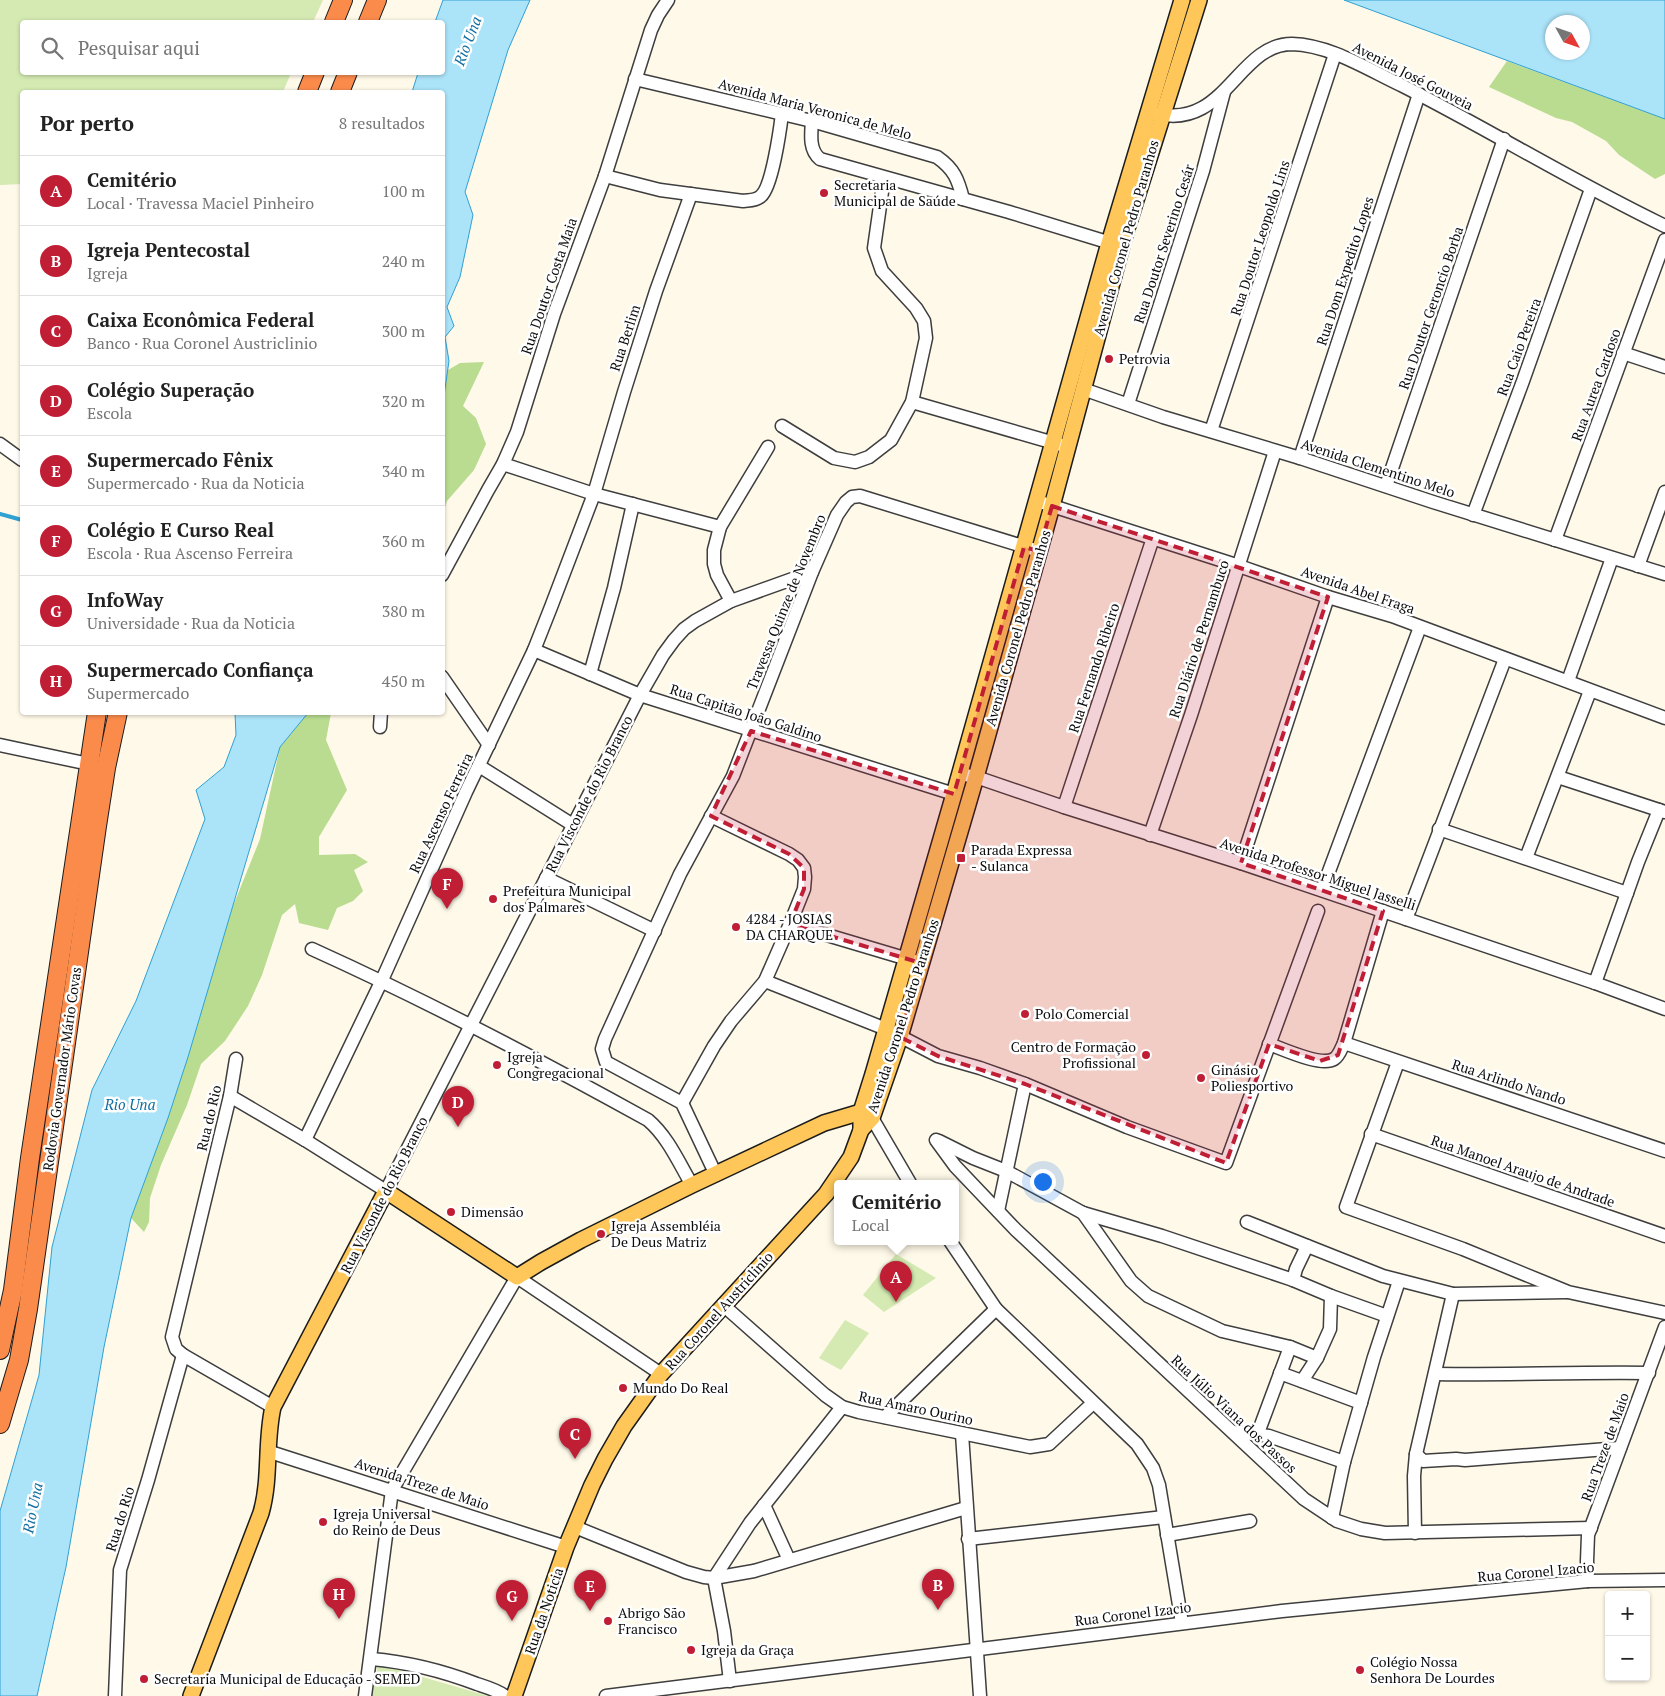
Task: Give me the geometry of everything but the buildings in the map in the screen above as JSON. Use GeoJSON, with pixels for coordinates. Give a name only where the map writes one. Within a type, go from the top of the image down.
{"type":"FeatureCollection","features":[{"type":"Feature","properties":{"kind":"highway"},"geometry":{"type":"LineString","coordinates":[[335,20],[343,0]]}},
{"type":"Feature","properties":{"kind":"highway"},"geometry":{"type":"LineString","coordinates":[[369,20],[377,0]]}},
{"type":"Feature","properties":{"kind":"highway"},"geometry":{"type":"LineString","coordinates":[[309,90],[314,75]]}},
{"type":"Feature","properties":{"kind":"highway"},"geometry":{"type":"LineString","coordinates":[[341,90],[347,75]]}},
{"type":"Feature","properties":{"kind":"highway","name":"Rodovia Governador Mário Covas"},"geometry":{"type":"LineString","coordinates":[[0,1350],[13,1290],[30,1158],[97,715]]}},
{"type":"Feature","properties":{"kind":"highway","name":"Rodovia Governador Mário Covas"},"geometry":{"type":"LineString","coordinates":[[0,1424],[19,1360],[28,1309],[97,826],[106,768],[117,715]]}},
{"type":"Feature","properties":{"kind":"main road","name":"Avenida Coronel Pedro Paranhos"},"geometry":{"type":"LineString","coordinates":[[866,1115],[886,1029],[1037,501],[1060,445],[1080,382],[1116,244],[1147,111],[1182,0]]}},
{"type":"Feature","properties":{"kind":"main road","name":"Avenida Coronel Pedro Paranhos"},"geometry":{"type":"LineString","coordinates":[[1116,244],[1162,115],[1199,0]]}},
{"type":"Feature","properties":{"kind":"main road","name":"Avenida Coronel Pedro Paranhos"},"geometry":{"type":"LineString","coordinates":[[861,1130],[900,1037],[976,778],[1052,506],[1060,445]]}},
{"type":"Feature","properties":{"kind":"main road"},"geometry":{"type":"LineString","coordinates":[[935,861],[950,866]]}},
{"type":"Feature","properties":{"kind":"main road"},"geometry":{"type":"LineString","coordinates":[[386,1191],[517,1277],[565,1249],[824,1123],[866,1115]]}},
{"type":"Feature","properties":{"kind":"main road","name":"Rua Coronel Austriclinio"},"geometry":{"type":"LineString","coordinates":[[835,1180],[851,1157],[861,1130]]}},
{"type":"Feature","properties":{"kind":"main road","name":"Rua Coronel Austriclinio"},"geometry":{"type":"LineString","coordinates":[[575,1527],[605,1458],[624,1426],[661,1374],[826,1194],[834,1182]]}},
{"type":"Feature","properties":{"kind":"main road","name":"Rua Visconde do Rio Branco"},"geometry":{"type":"LineString","coordinates":[[191,1696],[266,1495],[267,1451],[273,1407],[386,1191]]}},
{"type":"Feature","properties":{"kind":"main road","name":"Rua da Noticia"},"geometry":{"type":"LineString","coordinates":[[514,1696],[566,1547],[575,1527]]}},
{"type":"Feature","properties":{"kind":"street","name":"Rua Doutor Costa Maia"},"geometry":{"type":"LineString","coordinates":[[445,569],[504,464],[517,432],[554,314],[604,176],[651,30],[668,0]]}},
{"type":"Feature","properties":{"kind":"street","name":"Avenida José Gouveia"},"geometry":{"type":"LineString","coordinates":[[1147,111],[1162,115],[1188,114],[1204,107],[1224,92],[1266,51],[1290,44],[1310,46],[1335,54],[1419,94],[1591,188],[1665,226]]}},
{"type":"Feature","properties":{"kind":"street","name":"Rua Doutor Leopoldo Lins"},"geometry":{"type":"LineString","coordinates":[[1212,431],[1335,54]]}},
{"type":"Feature","properties":{"kind":"street","name":"Avenida Maria Veronica de Melo"},"geometry":{"type":"LineString","coordinates":[[635,79],[812,121],[937,157],[948,164],[954,173],[963,199]]}},
{"type":"Feature","properties":{"kind":"street","name":"Rua Doutor Severino Cesár"},"geometry":{"type":"LineString","coordinates":[[1128,404],[1197,190],[1224,92]]}},
{"type":"Feature","properties":{"kind":"street","name":"Rua Dom Expedito Lopes"},"geometry":{"type":"LineString","coordinates":[[1300,458],[1419,94]]}},
{"type":"Feature","properties":{"kind":"street"},"geometry":{"type":"LineString","coordinates":[[604,176],[660,190],[743,201],[760,198],[768,187],[782,114]]}},
{"type":"Feature","properties":{"kind":"street"},"geometry":{"type":"LineString","coordinates":[[812,121],[812,149],[820,159],[1116,244]]}},
{"type":"Feature","properties":{"kind":"street","name":"Rua Doutor Geroncio Borba"},"geometry":{"type":"LineString","coordinates":[[1386,486],[1504,140]]}},
{"type":"Feature","properties":{"kind":"street"},"geometry":{"type":"LineString","coordinates":[[782,426],[834,458],[855,462],[869,457],[890,440],[912,402],[926,338],[924,321],[916,308],[882,271],[876,259],[874,248],[884,178]]}},
{"type":"Feature","properties":{"kind":"street","name":"Rua Caio Pereira"},"geometry":{"type":"LineString","coordinates":[[1472,514],[1523,381],[1591,188]]}},
{"type":"Feature","properties":{"kind":"street","name":"Rua Berlim"},"geometry":{"type":"LineString","coordinates":[[594,494],[656,291],[691,194]]}},
{"type":"Feature","properties":{"kind":"street","name":"Rua Aurea Cardoso"},"geometry":{"type":"LineString","coordinates":[[1555,540],[1665,240]]}},
{"type":"Feature","properties":{"kind":"street"},"geometry":{"type":"LineString","coordinates":[[1623,353],[1665,367]]}},
{"type":"Feature","properties":{"kind":"street","name":"Avenida Clementino Melo"},"geometry":{"type":"LineString","coordinates":[[1080,382],[1128,404],[1665,574]]}},
{"type":"Feature","properties":{"kind":"street"},"geometry":{"type":"LineString","coordinates":[[912,402],[1060,445]]}},
{"type":"Feature","properties":{"kind":"street"},"geometry":{"type":"LineString","coordinates":[[0,444],[20,459]]}},
{"type":"Feature","properties":{"kind":"street"},"geometry":{"type":"LineString","coordinates":[[732,601],[717,574],[714,564],[714,550],[720,526],[768,447]]}},
{"type":"Feature","properties":{"kind":"street","name":"Rua Diário de Pernambuco"},"geometry":{"type":"LineString","coordinates":[[1150,835],[1275,452]]}},
{"type":"Feature","properties":{"kind":"street"},"geometry":{"type":"LineString","coordinates":[[504,464],[594,494],[720,526]]}},
{"type":"Feature","properties":{"kind":"street"},"geometry":{"type":"LineString","coordinates":[[1638,566],[1665,492]]}},
{"type":"Feature","properties":{"kind":"street","name":"Rua Ascenso Ferreira"},"geometry":{"type":"LineString","coordinates":[[305,1140],[382,980],[534,650],[594,494]]}},
{"type":"Feature","properties":{"kind":"street","name":"Travessa Quinze de Novembro"},"geometry":{"type":"LineString","coordinates":[[682,1102],[606,1062],[602,1049],[680,874],[733,776],[812,572],[837,515],[852,497],[860,496],[1039,551]]}},
{"type":"Feature","properties":{"kind":"street","name":"Avenida Abel Fraga"},"geometry":{"type":"LineString","coordinates":[[1037,501],[1239,566],[1328,597],[1392,616],[1665,718]]}},
{"type":"Feature","properties":{"kind":"street"},"geometry":{"type":"LineString","coordinates":[[590,674],[614,588],[633,504]]}},
{"type":"Feature","properties":{"kind":"street","name":"Rua Fernando Ribeiro"},"geometry":{"type":"LineString","coordinates":[[1064,807],[1152,538]]}},
{"type":"Feature","properties":{"kind":"street"},"geometry":{"type":"LineString","coordinates":[[1568,681],[1612,558]]}},
{"type":"Feature","properties":{"kind":"street","name":"Rua Visconde do Rio Branco"},"geometry":{"type":"LineString","coordinates":[[386,1191],[640,695],[663,655],[684,629],[695,621],[732,601],[812,572]]}},
{"type":"Feature","properties":{"kind":"street"},"geometry":{"type":"LineString","coordinates":[[1241,863],[1328,597]]}},
{"type":"Feature","properties":{"kind":"street"},"geometry":{"type":"LineString","coordinates":[[1322,890],[1420,627]]}},
{"type":"Feature","properties":{"kind":"street","name":"Rua Capitão João Galdino"},"geometry":{"type":"LineString","coordinates":[[534,650],[640,695],[954,794]]}},
{"type":"Feature","properties":{"kind":"street"},"geometry":{"type":"LineString","coordinates":[[1406,919],[1506,658]]}},
{"type":"Feature","properties":{"kind":"street"},"geometry":{"type":"LineString","coordinates":[[445,681],[489,745]]}},
{"type":"Feature","properties":{"kind":"street"},"geometry":{"type":"LineString","coordinates":[[1526,858],[1590,690]]}},
{"type":"Feature","properties":{"kind":"street"},"geometry":{"type":"LineString","coordinates":[[380,727],[381,715]]}},
{"type":"Feature","properties":{"kind":"street"},"geometry":{"type":"LineString","coordinates":[[0,745],[89,764]]}},
{"type":"Feature","properties":{"kind":"street"},"geometry":{"type":"LineString","coordinates":[[479,766],[573,825]]}},
{"type":"Feature","properties":{"kind":"street","name":"Avenida Professor Miguel Jasselli"},"geometry":{"type":"LineString","coordinates":[[960,774],[1241,863],[1595,983],[1665,1009]]}},
{"type":"Feature","properties":{"kind":"street"},"geometry":{"type":"LineString","coordinates":[[1558,777],[1662,811],[1627,893],[1595,983]]}},
{"type":"Feature","properties":{"kind":"street"},"geometry":{"type":"LineString","coordinates":[[710,816],[789,854],[798,860],[804,868],[805,876],[804,889],[765,981],[731,1021],[699,1070],[682,1102],[716,1175]]}},
{"type":"Feature","properties":{"kind":"street"},"geometry":{"type":"LineString","coordinates":[[1439,830],[1627,893]]}},
{"type":"Feature","properties":{"kind":"street"},"geometry":{"type":"LineString","coordinates":[[546,878],[655,931]]}},
{"type":"Feature","properties":{"kind":"street"},"geometry":{"type":"LineString","coordinates":[[765,981],[886,1029],[938,1056],[1026,1084],[1127,1127],[1226,1163],[1318,911]]}},
{"type":"Feature","properties":{"kind":"street"},"geometry":{"type":"LineString","coordinates":[[1269,1044],[1320,1061],[1329,1061],[1338,1055],[1344,1043],[1383,912]]}},
{"type":"Feature","properties":{"kind":"street"},"geometry":{"type":"LineString","coordinates":[[790,924],[921,963]]}},
{"type":"Feature","properties":{"kind":"street"},"geometry":{"type":"LineString","coordinates":[[312,949],[382,980],[471,1024],[648,1120],[665,1138],[692,1186]]}},
{"type":"Feature","properties":{"kind":"street","name":"Rua Arlindo Nando"},"geometry":{"type":"LineString","coordinates":[[1344,1043],[1665,1151]]}},
{"type":"Feature","properties":{"kind":"street","name":"Rua do Rio"},"geometry":{"type":"LineString","coordinates":[[115,1696],[120,1570],[148,1480],[183,1355],[176,1349],[172,1337],[230,1096],[236,1059]]}},
{"type":"Feature","properties":{"kind":"street"},"geometry":{"type":"LineString","coordinates":[[1398,1062],[1346,1207],[1463,1249],[1568,1292],[1665,1313]]}},
{"type":"Feature","properties":{"kind":"street"},"geometry":{"type":"LineString","coordinates":[[998,1211],[1026,1084]]}},
{"type":"Feature","properties":{"kind":"street"},"geometry":{"type":"LineString","coordinates":[[230,1096],[386,1191]]}},
{"type":"Feature","properties":{"kind":"street"},"geometry":{"type":"LineString","coordinates":[[866,1115],[908,1180]]}},
{"type":"Feature","properties":{"kind":"street","name":"Rua Manoel Araujo de Andrade"},"geometry":{"type":"LineString","coordinates":[[1371,1134],[1665,1236]]}},
{"type":"Feature","properties":{"kind":"street","name":"Rua Júlio Viana dos Passos"},"geometry":{"type":"LineString","coordinates":[[1006,1172],[936,1140],[955,1166],[1016,1230],[1304,1499],[1332,1518],[1361,1529],[1385,1533],[1591,1528]]}},
{"type":"Feature","properties":{"kind":"street"},"geometry":{"type":"LineString","coordinates":[[1006,1172],[1083,1213],[1162,1236],[1293,1280],[1387,1316]]}},
{"type":"Feature","properties":{"kind":"street"},"geometry":{"type":"LineString","coordinates":[[1083,1213],[1131,1281],[1148,1296],[1222,1331],[1290,1347],[1317,1358]]}},
{"type":"Feature","properties":{"kind":"street"},"geometry":{"type":"LineString","coordinates":[[1247,1222],[1399,1281],[1453,1294],[1541,1294],[1568,1292]]}},
{"type":"Feature","properties":{"kind":"street"},"geometry":{"type":"LineString","coordinates":[[953,1245],[996,1309],[1137,1444],[1152,1468],[1158,1485],[1182,1623]]}},
{"type":"Feature","properties":{"kind":"street"},"geometry":{"type":"LineString","coordinates":[[1293,1280],[1307,1246]]}},
{"type":"Feature","properties":{"kind":"street"},"geometry":{"type":"LineString","coordinates":[[365,1696],[392,1490],[517,1277],[661,1374]]}},
{"type":"Feature","properties":{"kind":"street"},"geometry":{"type":"LineString","coordinates":[[1332,1518],[1344,1462],[1399,1281]]}},
{"type":"Feature","properties":{"kind":"street"},"geometry":{"type":"LineString","coordinates":[[1415,1533],[1414,1476],[1416,1454],[1453,1294]]}},
{"type":"Feature","properties":{"kind":"street"},"geometry":{"type":"LineString","coordinates":[[1302,1381],[1317,1358],[1330,1329],[1331,1296]]}},
{"type":"Feature","properties":{"kind":"street","name":"Rua Amaro Ourino"},"geometry":{"type":"LineString","coordinates":[[723,1305],[796,1370],[842,1407],[859,1412],[1030,1448],[1050,1444],[1093,1403]]}},
{"type":"Feature","properties":{"kind":"street"},"geometry":{"type":"LineString","coordinates":[[885,1417],[996,1309]]}},
{"type":"Feature","properties":{"kind":"street","name":"Rua Treze de Maio"},"geometry":{"type":"LineString","coordinates":[[1588,1581],[1588,1535],[1665,1327]]}},
{"type":"Feature","properties":{"kind":"street"},"geometry":{"type":"LineString","coordinates":[[1258,1433],[1290,1347]]}},
{"type":"Feature","properties":{"kind":"street"},"geometry":{"type":"LineString","coordinates":[[183,1355],[273,1407]]}},
{"type":"Feature","properties":{"kind":"street"},"geometry":{"type":"LineString","coordinates":[[1435,1374],[1499,1375],[1580,1372],[1648,1374]]}},
{"type":"Feature","properties":{"kind":"street"},"geometry":{"type":"LineString","coordinates":[[1280,1373],[1361,1403]]}},
{"type":"Feature","properties":{"kind":"street"},"geometry":{"type":"LineString","coordinates":[[730,1681],[724,1631],[714,1578],[740,1535],[842,1407]]}},
{"type":"Feature","properties":{"kind":"street"},"geometry":{"type":"LineString","coordinates":[[1233,1432],[1258,1433],[1344,1462]]}},
{"type":"Feature","properties":{"kind":"street"},"geometry":{"type":"LineString","coordinates":[[962,1434],[980,1696]]}},
{"type":"Feature","properties":{"kind":"street"},"geometry":{"type":"LineString","coordinates":[[1416,1454],[1423,1461],[1464,1460],[1620,1448]]}},
{"type":"Feature","properties":{"kind":"street","name":"Avenida Treze de Maio"},"geometry":{"type":"LineString","coordinates":[[267,1451],[566,1547]]}},
{"type":"Feature","properties":{"kind":"street"},"geometry":{"type":"LineString","coordinates":[[764,1505],[788,1560]]}},
{"type":"Feature","properties":{"kind":"street"},"geometry":{"type":"LineString","coordinates":[[575,1527],[686,1572],[714,1578],[754,1571],[966,1508]]}},
{"type":"Feature","properties":{"kind":"street"},"geometry":{"type":"LineString","coordinates":[[968,1539],[1164,1517]]}},
{"type":"Feature","properties":{"kind":"street"},"geometry":{"type":"LineString","coordinates":[[1167,1535],[1250,1520]]}},
{"type":"Feature","properties":{"kind":"street","name":"Rua Coronel Izacio"},"geometry":{"type":"LineString","coordinates":[[606,1696],[683,1691],[730,1681],[1282,1611],[1588,1581],[1665,1580]]}},
{"type":"Feature","properties":{"kind":"street"},"geometry":{"type":"LineString","coordinates":[[371,1658],[398,1662],[438,1672],[489,1688],[505,1696]]}},
{"type":"Feature","properties":{"kind":"highlighted area"},"geometry":{"type":"Polygon","coordinates":[[[1052,506],[1328,597],[1241,863],[1383,911],[1338,1055],[1320,1061],[1269,1044],[1226,1163],[1025,1084],[938,1056],[900,1037],[921,963],[790,924],[804,889],[804,868],[789,854],[711,816],[751,731],[954,794],[1024,547],[1039,551],[1052,506]]]}},
{"type":"Feature","properties":{"kind":"green space"},"geometry":{"type":"Polygon","coordinates":[[[0,0],[323,0],[314,20],[20,20],[20,75],[290,75],[284,90],[20,90],[20,184],[0,185],[0,0]]]}},
{"type":"Feature","properties":{"kind":"green space"},"geometry":{"type":"Polygon","coordinates":[[[1507,61],[1665,119],[1665,174],[1655,179],[1619,155],[1606,141],[1572,122],[1556,118],[1489,87],[1507,61]]]}},
{"type":"Feature","properties":{"kind":"green space"},"geometry":{"type":"Polygon","coordinates":[[[484,362],[463,406],[476,418],[486,444],[474,470],[447,501],[445,507],[445,386],[448,370],[460,363],[484,362]]]}},
{"type":"Feature","properties":{"kind":"green space"},"geometry":{"type":"Polygon","coordinates":[[[306,715],[331,715],[326,740],[347,790],[319,837],[319,855],[355,854],[368,862],[354,870],[363,891],[353,901],[337,908],[328,930],[299,923],[295,904],[282,915],[262,975],[248,1006],[225,1041],[201,1064],[187,1105],[161,1165],[150,1198],[149,1222],[144,1232],[131,1218],[163,1130],[229,916],[260,839],[280,747],[306,715]]]}},
{"type":"Feature","properties":{"kind":"green space"},"geometry":{"type":"Polygon","coordinates":[[[896,1254],[936,1278],[884,1312],[863,1295],[896,1254]]]}},
{"type":"Feature","properties":{"kind":"green space"},"geometry":{"type":"Polygon","coordinates":[[[845,1320],[869,1333],[841,1370],[819,1358],[845,1320]]]}},
{"type":"Feature","properties":{"kind":"green space"},"geometry":{"type":"Polygon","coordinates":[[[378,1664],[488,1696],[372,1696],[378,1664]]]}},
{"type":"Feature","properties":{"kind":"water","name":"Rio Una"},"geometry":{"type":"Polygon","coordinates":[[[443,0],[530,0],[508,50],[465,192],[473,215],[460,277],[447,307],[454,326],[445,337],[445,90],[413,90],[417,75],[445,75],[445,20],[436,20],[443,0]]]}},
{"type":"Feature","properties":{"kind":"water"},"geometry":{"type":"Polygon","coordinates":[[[1344,0],[1665,0],[1665,119],[1344,0]]]}},
{"type":"Feature","properties":{"kind":"water","name":"Rio Una"},"geometry":{"type":"Polygon","coordinates":[[[445,337],[449,361],[445,388],[445,337]]]}},
{"type":"Feature","properties":{"kind":"water","name":"Rio Una"},"geometry":{"type":"Polygon","coordinates":[[[235,715],[306,715],[280,747],[188,1057],[168,1118],[131,1218],[104,1347],[66,1567],[37,1696],[0,1696],[0,1511],[39,1375],[52,1247],[92,1090],[136,1001],[205,819],[196,790],[224,767],[236,735],[235,715]]]}},
{"type":"Feature","properties":{"kind":"waterway"},"geometry":{"type":"LineString","coordinates":[[0,514],[20,519]]}},
{"type":"Feature","properties":{"kind":"place","name":"Secretaria Municipal de Saúde"},"geometry":{"type":"Point","coordinates":[824,193]}},
{"type":"Feature","properties":{"kind":"place","name":"Petrovia"},"geometry":{"type":"Point","coordinates":[1109,359]}},
{"type":"Feature","properties":{"kind":"place","name":"Parada Expressa - Sulanca"},"geometry":{"type":"Point","coordinates":[961,858]}},
{"type":"Feature","properties":{"kind":"place","name":"Prefeitura Municipal dos Palmares"},"geometry":{"type":"Point","coordinates":[493,899]}},
{"type":"Feature","properties":{"kind":"place","name":"Colégio E Curso Real"},"geometry":{"type":"Point","coordinates":[447,909]}},
{"type":"Feature","properties":{"kind":"place","name":"4284 - JOSIAS DA CHARQUE"},"geometry":{"type":"Point","coordinates":[736,927]}},
{"type":"Feature","properties":{"kind":"place","name":"Polo Comercial"},"geometry":{"type":"Point","coordinates":[1025,1014]}},
{"type":"Feature","properties":{"kind":"place","name":"Centro de Formação Profissional"},"geometry":{"type":"Point","coordinates":[1146,1055]}},
{"type":"Feature","properties":{"kind":"place","name":"Igreja Congregacional"},"geometry":{"type":"Point","coordinates":[497,1065]}},
{"type":"Feature","properties":{"kind":"place","name":"Ginásio Poliesportivo"},"geometry":{"type":"Point","coordinates":[1201,1078]}},
{"type":"Feature","properties":{"kind":"place","name":"Colégio Superação"},"geometry":{"type":"Point","coordinates":[458,1127]}},
{"type":"Feature","properties":{"kind":"place","name":"Dimensão"},"geometry":{"type":"Point","coordinates":[451,1212]}},
{"type":"Feature","properties":{"kind":"place","name":"Igreja Assembléia De Deus Matriz"},"geometry":{"type":"Point","coordinates":[601,1234]}},
{"type":"Feature","properties":{"kind":"place","name":"Cemitério"},"geometry":{"type":"Point","coordinates":[896,1302]}},
{"type":"Feature","properties":{"kind":"place","name":"Mundo Do Real"},"geometry":{"type":"Point","coordinates":[623,1388]}},
{"type":"Feature","properties":{"kind":"place","name":"Caixa Econômica Federal"},"geometry":{"type":"Point","coordinates":[575,1459]}},
{"type":"Feature","properties":{"kind":"place","name":"Igreja Universal do Reino de Deus"},"geometry":{"type":"Point","coordinates":[323,1522]}},
{"type":"Feature","properties":{"kind":"place","name":"Igreja Pentecostal"},"geometry":{"type":"Point","coordinates":[938,1610]}},
{"type":"Feature","properties":{"kind":"place","name":"Supermercado Fênix"},"geometry":{"type":"Point","coordinates":[590,1611]}},
{"type":"Feature","properties":{"kind":"place","name":"Supermercado Confiança"},"geometry":{"type":"Point","coordinates":[339,1619]}},
{"type":"Feature","properties":{"kind":"place","name":"InfoWay"},"geometry":{"type":"Point","coordinates":[512,1621]}},
{"type":"Feature","properties":{"kind":"place","name":"Abrigo São Francisco"},"geometry":{"type":"Point","coordinates":[608,1621]}},
{"type":"Feature","properties":{"kind":"place","name":"Igreja da Graça"},"geometry":{"type":"Point","coordinates":[691,1650]}},
{"type":"Feature","properties":{"kind":"place","name":"Colégio Nossa Senhora De Lourdes"},"geometry":{"type":"Point","coordinates":[1360,1670]}},
{"type":"Feature","properties":{"kind":"place","name":"Secretaria Municipal de Educação - SEMED"},"geometry":{"type":"Point","coordinates":[144,1679]}}]}
